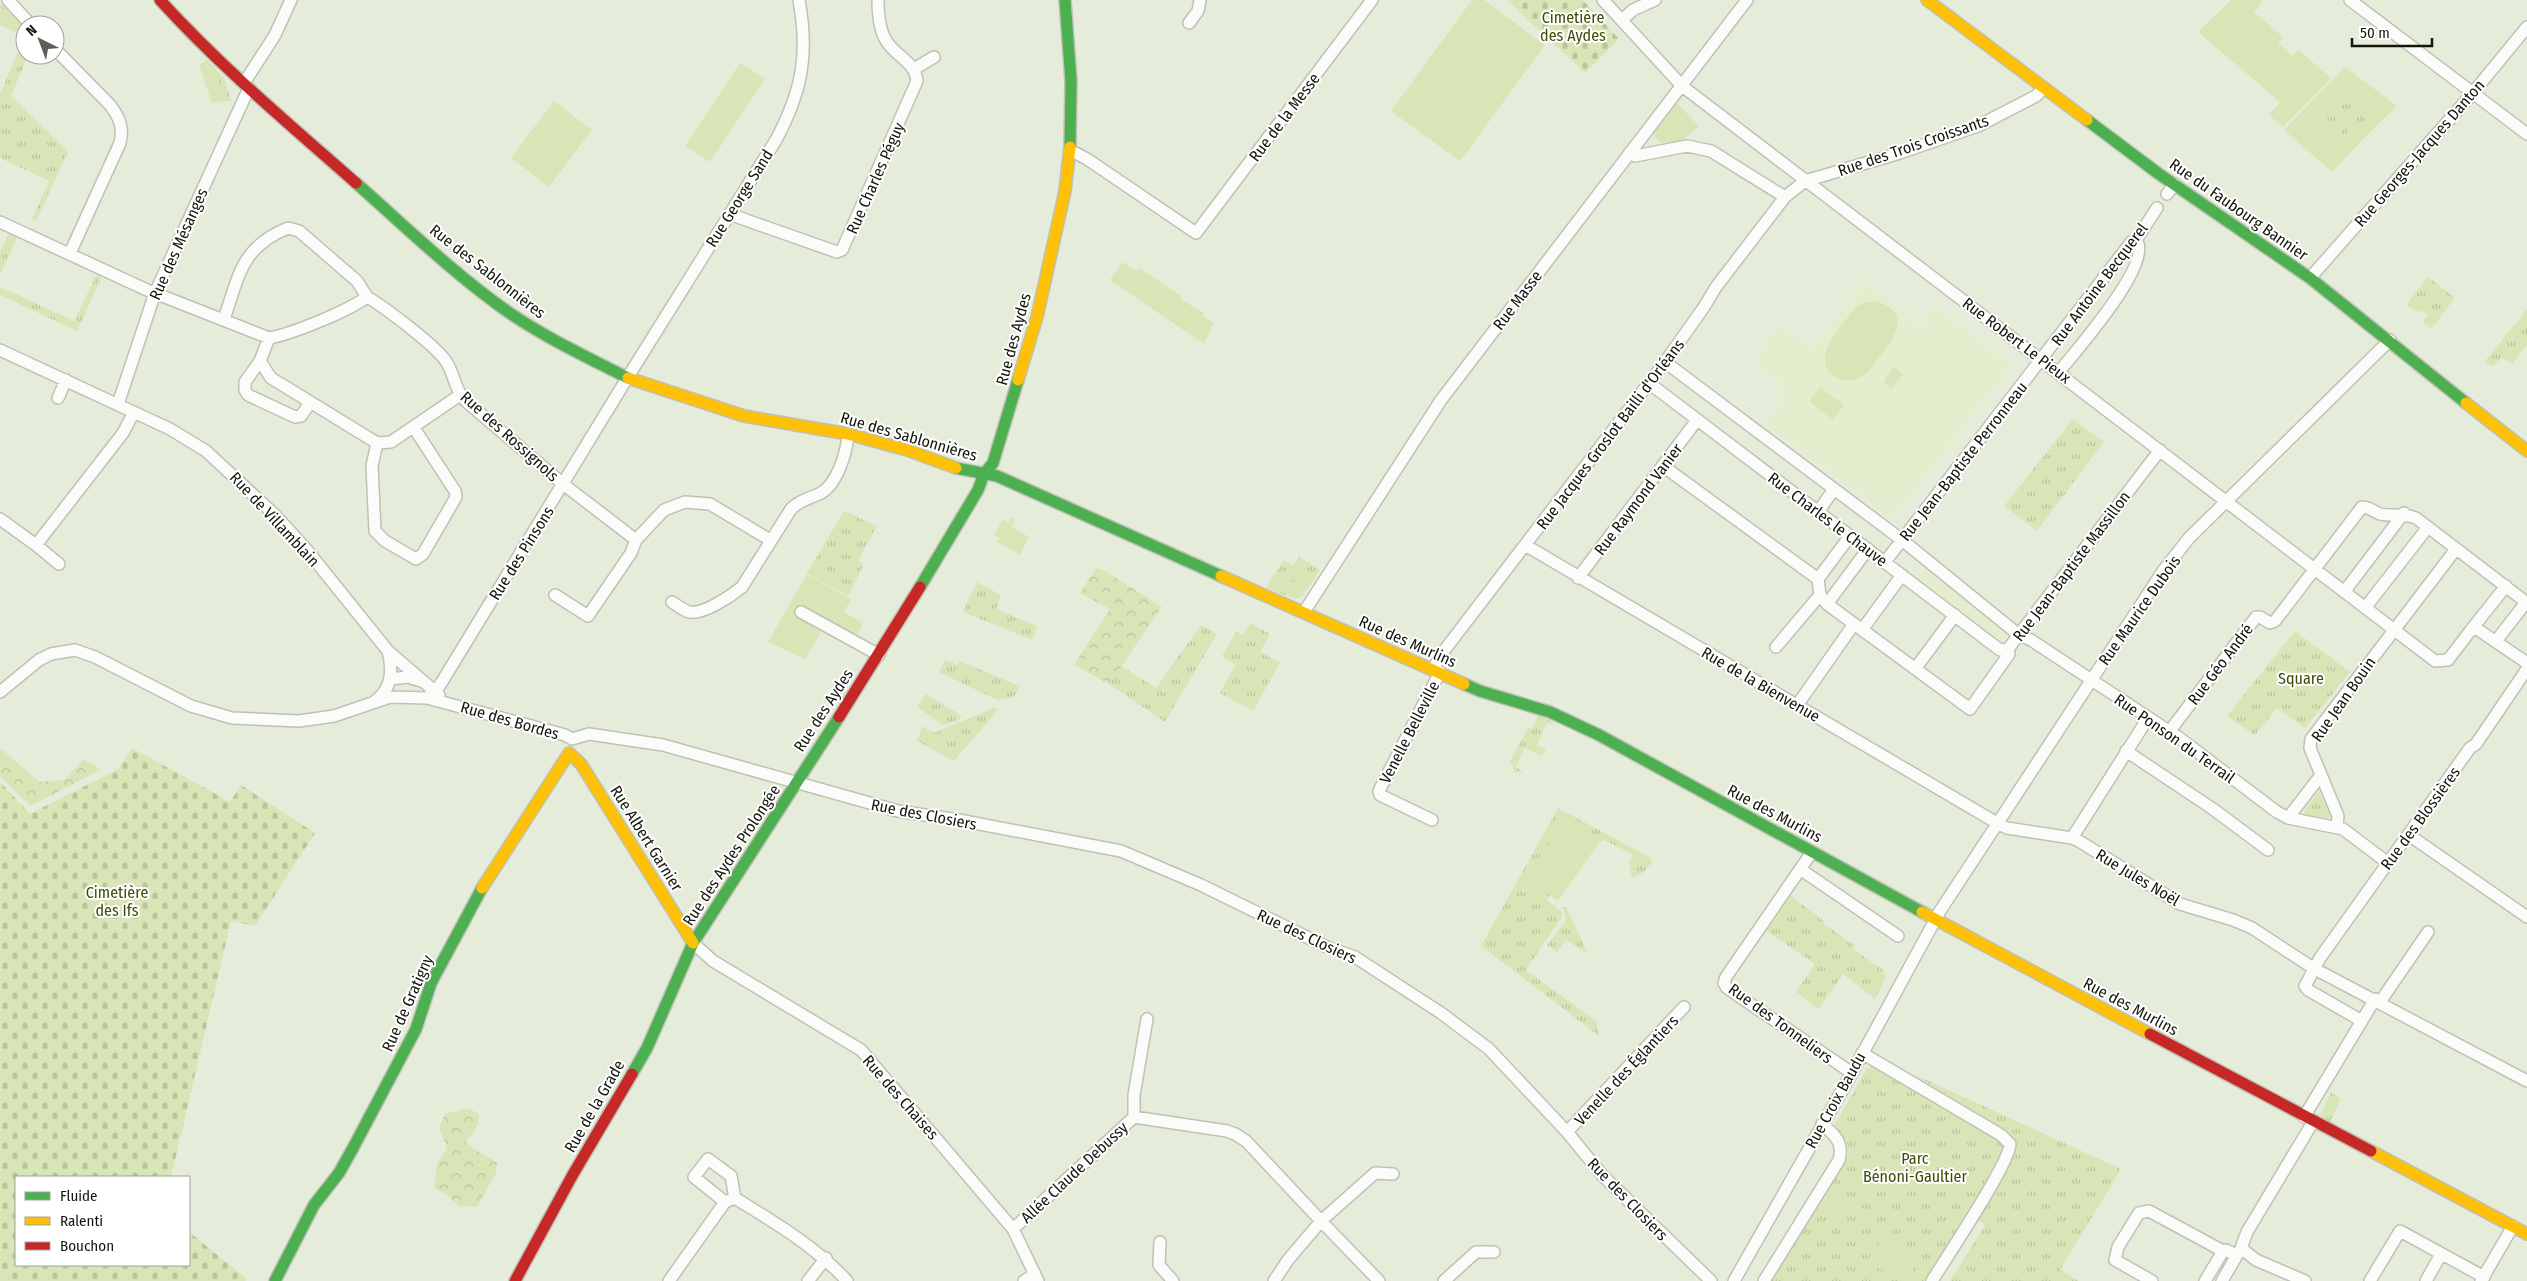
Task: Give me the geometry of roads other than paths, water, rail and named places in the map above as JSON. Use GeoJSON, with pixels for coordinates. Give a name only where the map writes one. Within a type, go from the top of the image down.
{"type":"FeatureCollection","features":[{"type":"Feature","properties":{"kind":"street"},"geometry":{"type":"LineString","coordinates":[[8,0],[22,15]]}},
{"type":"Feature","properties":{"kind":"street","name":"Rue des Mésanges"},"geometry":{"type":"LineString","coordinates":[[118,404],[155,293],[247,86],[275,35],[291,0]]}},
{"type":"Feature","properties":{"kind":"street","name":"Rue George Sand"},"geometry":{"type":"LineString","coordinates":[[626,380],[776,140],[794,103],[804,53],[804,29],[798,0]]}},
{"type":"Feature","properties":{"kind":"street"},"geometry":{"type":"LineString","coordinates":[[878,0],[880,27],[886,41],[914,69],[934,57]]}},
{"type":"Feature","properties":{"kind":"street","name":"Rue des Aydes"},"geometry":{"type":"LineString","coordinates":[[797,784],[879,655],[978,490],[984,474],[993,463],[999,446],[1037,317],[1061,210],[1070,150],[1071,80],[1065,0]]}},
{"type":"Feature","properties":{"kind":"street"},"geometry":{"type":"LineString","coordinates":[[1189,23],[1198,11],[1200,0]]}},
{"type":"Feature","properties":{"kind":"street","name":"Rue de la Messe"},"geometry":{"type":"LineString","coordinates":[[1070,150],[1087,159],[1196,234],[1372,0]]}},
{"type":"Feature","properties":{"kind":"street"},"geometry":{"type":"LineString","coordinates":[[1603,0],[1682,86],[1805,181]]}},
{"type":"Feature","properties":{"kind":"street"},"geometry":{"type":"LineString","coordinates":[[1622,20],[1633,10],[1655,0]]}},
{"type":"Feature","properties":{"kind":"street","name":"Rue Masse"},"geometry":{"type":"LineString","coordinates":[[1304,612],[1441,400],[1747,0]]}},
{"type":"Feature","properties":{"kind":"street","name":"Rue du Faubourg Bannier"},"geometry":{"type":"LineString","coordinates":[[1928,0],[2043,88],[2175,184],[2310,278],[2527,451]]}},
{"type":"Feature","properties":{"kind":"street"},"geometry":{"type":"LineString","coordinates":[[2350,0],[2527,134]]}},
{"type":"Feature","properties":{"kind":"street","name":"Rue des Sablonnières"},"geometry":{"type":"LineString","coordinates":[[163,2],[188,31],[247,86],[464,278],[542,334],[626,380],[744,416],[848,434],[907,450],[961,470],[984,474]]}},
{"type":"Feature","properties":{"kind":"street","name":"Rue Georges-Jacques Danton"},"geometry":{"type":"LineString","coordinates":[[2310,278],[2472,94],[2527,27]]}},
{"type":"Feature","properties":{"kind":"street"},"geometry":{"type":"LineString","coordinates":[[65,59],[110,105],[116,113],[122,131],[120,143],[70,253]]}},
{"type":"Feature","properties":{"kind":"street","name":"Rue Charles Péguy"},"geometry":{"type":"LineString","coordinates":[[729,214],[837,252],[842,250],[914,89],[917,81],[914,69]]}},
{"type":"Feature","properties":{"kind":"street","name":"Rue des Trois Croissants"},"geometry":{"type":"LineString","coordinates":[[1785,197],[1805,181],[1900,153],[1978,126],[2036,96],[2043,88]]}},
{"type":"Feature","properties":{"kind":"street"},"geometry":{"type":"LineString","coordinates":[[1630,152],[1635,156],[1687,146],[1711,151],[1785,197]]}},
{"type":"Feature","properties":{"kind":"street","name":"Rue Robert Le Pieux"},"geometry":{"type":"LineString","coordinates":[[1805,181],[2042,359],[2435,661],[2448,660],[2471,630]]}},
{"type":"Feature","properties":{"kind":"street"},"geometry":{"type":"LineString","coordinates":[[2167,194],[2175,184]]}},
{"type":"Feature","properties":{"kind":"street","name":"Rue Jacques Groslot Bailli d'Orléans"},"geometry":{"type":"LineString","coordinates":[[1436,671],[1440,656],[1665,362],[1716,287],[1785,197]]}},
{"type":"Feature","properties":{"kind":"street","name":"Rue Antoine Becquerel"},"geometry":{"type":"LineString","coordinates":[[2042,359],[2132,241],[2136,240],[2157,208]]}},
{"type":"Feature","properties":{"kind":"street"},"geometry":{"type":"LineString","coordinates":[[0,222],[155,293],[269,338],[300,328],[358,303],[367,296]]}},
{"type":"Feature","properties":{"kind":"street","name":"Rue des Rossignols"},"geometry":{"type":"LineString","coordinates":[[224,319],[239,271],[246,258],[258,247],[288,228],[299,231],[357,281],[367,296],[382,305],[444,358],[460,395],[563,484],[636,540]]}},
{"type":"Feature","properties":{"kind":"street"},"geometry":{"type":"LineString","coordinates":[[2059,372],[2106,313],[2133,273],[2139,245],[2136,240]]}},
{"type":"Feature","properties":{"kind":"street"},"geometry":{"type":"LineString","coordinates":[[269,338],[260,361],[245,382],[244,390],[248,395],[295,418],[301,416],[310,403]]}},
{"type":"Feature","properties":{"kind":"street","name":"Rue Maurice Dubois"},"geometry":{"type":"LineString","coordinates":[[1936,919],[2090,679],[2163,571],[2190,538],[2390,340]]}},
{"type":"Feature","properties":{"kind":"street","name":"Rue de Villamblain"},"geometry":{"type":"LineString","coordinates":[[0,350],[118,404],[188,439],[229,470],[275,514],[306,549],[388,651],[422,682],[430,694],[450,702]]}},
{"type":"Feature","properties":{"kind":"street","name":"Rue Jean-Baptiste Perronneau"},"geometry":{"type":"LineString","coordinates":[[1885,562],[2042,359]]}},
{"type":"Feature","properties":{"kind":"street"},"geometry":{"type":"LineString","coordinates":[[260,361],[271,378],[377,443],[387,444],[414,428],[460,395]]}},
{"type":"Feature","properties":{"kind":"street","name":"Rue Charles le Chauve"},"geometry":{"type":"LineString","coordinates":[[1665,362],[1902,540],[2019,635]]}},
{"type":"Feature","properties":{"kind":"street"},"geometry":{"type":"LineString","coordinates":[[58,398],[66,380]]}},
{"type":"Feature","properties":{"kind":"street","name":"Rue des Pinsons"},"geometry":{"type":"LineString","coordinates":[[430,694],[440,685],[626,380]]}},
{"type":"Feature","properties":{"kind":"street","name":"Rue Charles le Chauve"},"geometry":{"type":"LineString","coordinates":[[1649,383],[2000,650],[2008,649]]}},
{"type":"Feature","properties":{"kind":"street"},"geometry":{"type":"LineString","coordinates":[[36,545],[123,433],[134,412]]}},
{"type":"Feature","properties":{"kind":"street","name":"Rue Raymond Vanier"},"geometry":{"type":"LineString","coordinates":[[1578,578],[1697,420]]}},
{"type":"Feature","properties":{"kind":"street"},"geometry":{"type":"LineString","coordinates":[[377,443],[372,466],[375,531],[385,541],[416,559],[423,554],[456,497],[455,490],[414,428]]}},
{"type":"Feature","properties":{"kind":"street"},"geometry":{"type":"LineString","coordinates":[[672,602],[687,612],[697,612],[732,595],[742,587],[770,540],[800,501],[820,494],[833,480],[848,434]]}},
{"type":"Feature","properties":{"kind":"street","name":"Rue Jean-Baptiste Massillon"},"geometry":{"type":"LineString","coordinates":[[1915,669],[1970,709],[2010,654],[2008,649],[2160,450]]}},
{"type":"Feature","properties":{"kind":"street"},"geometry":{"type":"LineString","coordinates":[[1662,466],[1818,579],[1823,599],[1915,669],[1955,615]]}},
{"type":"Feature","properties":{"kind":"street","name":"Rue des Murlins"},"geometry":{"type":"LineString","coordinates":[[984,474],[998,476],[1480,691],[1563,717],[2309,1120],[2527,1234]]}},
{"type":"Feature","properties":{"kind":"street"},"geometry":{"type":"LineString","coordinates":[[1818,512],[1834,489]]}},
{"type":"Feature","properties":{"kind":"street"},"geometry":{"type":"LineString","coordinates":[[555,595],[588,616],[631,553],[636,540],[664,510],[685,502],[710,504],[770,540]]}},
{"type":"Feature","properties":{"kind":"street"},"geometry":{"type":"LineString","coordinates":[[2314,569],[2362,507],[2369,507],[2379,514],[2404,513],[2416,518],[2506,586],[2524,602],[2496,641]]}},
{"type":"Feature","properties":{"kind":"street"},"geometry":{"type":"LineString","coordinates":[[2344,592],[2404,513]]}},
{"type":"Feature","properties":{"kind":"street"},"geometry":{"type":"LineString","coordinates":[[0,519],[59,564]]}},
{"type":"Feature","properties":{"kind":"street"},"geometry":{"type":"LineString","coordinates":[[2365,608],[2428,527]]}},
{"type":"Feature","properties":{"kind":"street"},"geometry":{"type":"LineString","coordinates":[[1818,579],[1850,536]]}},
{"type":"Feature","properties":{"kind":"street","name":"Rue de la Bienvenue"},"geometry":{"type":"LineString","coordinates":[[1525,545],[1578,578],[1798,704],[1997,823]]}},
{"type":"Feature","properties":{"kind":"street"},"geometry":{"type":"LineString","coordinates":[[2394,630],[2456,548]]}},
{"type":"Feature","properties":{"kind":"street"},"geometry":{"type":"LineString","coordinates":[[1776,647],[1868,549]]}},
{"type":"Feature","properties":{"kind":"street","name":"Rue Géo André"},"geometry":{"type":"LineString","coordinates":[[2168,732],[2256,617],[2260,617],[2270,623],[2275,621],[2314,569]]}},
{"type":"Feature","properties":{"kind":"street"},"geometry":{"type":"LineString","coordinates":[[1798,704],[1858,627],[1902,575]]}},
{"type":"Feature","properties":{"kind":"street"},"geometry":{"type":"LineString","coordinates":[[2471,630],[2506,586]]}},
{"type":"Feature","properties":{"kind":"street"},"geometry":{"type":"LineString","coordinates":[[801,612],[879,655]]}},
{"type":"Feature","properties":{"kind":"street","name":"Rue Jean Bouin"},"geometry":{"type":"LineString","coordinates":[[2337,827],[2338,816],[2310,748],[2311,739],[2394,630]]}},
{"type":"Feature","properties":{"kind":"street"},"geometry":{"type":"LineString","coordinates":[[2471,630],[2482,631],[2527,663]]}},
{"type":"Feature","properties":{"kind":"street","name":"Rue Ponson du Terrail"},"geometry":{"type":"LineString","coordinates":[[2019,635],[2148,718],[2288,818],[2337,827]]}},
{"type":"Feature","properties":{"kind":"street"},"geometry":{"type":"LineString","coordinates":[[0,692],[39,660],[56,652],[75,650],[95,657],[191,706],[232,718],[299,721],[334,716],[390,697],[430,694]]}},
{"type":"Feature","properties":{"kind":"street"},"geometry":{"type":"LineString","coordinates":[[368,706],[383,694],[390,679],[392,665],[388,651]]}},
{"type":"Feature","properties":{"kind":"street","name":"Rue des Blossières"},"geometry":{"type":"LineString","coordinates":[[2313,968],[2527,669]]}},
{"type":"Feature","properties":{"kind":"street","name":"Venelle Belleville"},"geometry":{"type":"LineString","coordinates":[[1432,820],[1380,795],[1378,791],[1436,671]]}},
{"type":"Feature","properties":{"kind":"street"},"geometry":{"type":"LineString","coordinates":[[390,679],[408,677],[422,682]]}},
{"type":"Feature","properties":{"kind":"street","name":"Rue des Bordes"},"geometry":{"type":"LineString","coordinates":[[450,702],[565,735],[572,740],[589,734],[663,745],[797,784]]}},
{"type":"Feature","properties":{"kind":"street"},"geometry":{"type":"LineString","coordinates":[[2072,838],[2148,718]]}},
{"type":"Feature","properties":{"kind":"street","name":"Rue de Gratigny"},"geometry":{"type":"LineString","coordinates":[[275,1281],[314,1205],[339,1173],[353,1148],[416,1029],[430,983],[492,869],[569,753],[572,740]]}},
{"type":"Feature","properties":{"kind":"street"},"geometry":{"type":"LineString","coordinates":[[2126,751],[2213,809],[2268,850]]}},
{"type":"Feature","properties":{"kind":"street","name":"Rue Albert Garnier"},"geometry":{"type":"LineString","coordinates":[[569,753],[581,764],[693,944]]}},
{"type":"Feature","properties":{"kind":"street"},"geometry":{"type":"LineString","coordinates":[[2288,818],[2321,775]]}},
{"type":"Feature","properties":{"kind":"street","name":"Rue des Aydes Prolongée"},"geometry":{"type":"LineString","coordinates":[[693,944],[797,784]]}},
{"type":"Feature","properties":{"kind":"street","name":"Rue des Closiers"},"geometry":{"type":"LineString","coordinates":[[797,784],[898,811],[959,820],[1121,851],[1201,885],[1327,947],[1356,957],[1441,1013],[1489,1050],[1567,1132],[1603,1176],[1711,1281]]}},
{"type":"Feature","properties":{"kind":"street","name":"Rue Jules Noël"},"geometry":{"type":"LineString","coordinates":[[1997,823],[2007,828],[2072,838],[2180,904],[2233,920],[2252,928],[2313,968],[2527,1081]]}},
{"type":"Feature","properties":{"kind":"street"},"geometry":{"type":"LineString","coordinates":[[2337,827],[2347,831],[2388,862]]}},
{"type":"Feature","properties":{"kind":"street"},"geometry":{"type":"LineString","coordinates":[[2410,835],[2527,917]]}},
{"type":"Feature","properties":{"kind":"street","name":"Rue des Tonneliers"},"geometry":{"type":"LineString","coordinates":[[1812,852],[1726,977],[1724,983],[1727,988],[1852,1073]]}},
{"type":"Feature","properties":{"kind":"street"},"geometry":{"type":"LineString","coordinates":[[1800,869],[1898,936]]}},
{"type":"Feature","properties":{"kind":"street","name":"Rue Croix Baudu"},"geometry":{"type":"LineString","coordinates":[[1734,1281],[1852,1073],[1936,919]]}},
{"type":"Feature","properties":{"kind":"street"},"geometry":{"type":"LineString","coordinates":[[2222,1281],[2362,1021],[2428,932]]}},
{"type":"Feature","properties":{"kind":"street","name":"Rue des Chaises"},"geometry":{"type":"LineString","coordinates":[[693,944],[713,961],[861,1050],[1013,1229],[1037,1278]]}},
{"type":"Feature","properties":{"kind":"street","name":"Rue de la Grade"},"geometry":{"type":"LineString","coordinates":[[516,1281],[572,1176],[647,1048],[693,944]]}},
{"type":"Feature","properties":{"kind":"street"},"geometry":{"type":"LineString","coordinates":[[2313,968],[2305,986],[2308,990],[2362,1021]]}},
{"type":"Feature","properties":{"kind":"street","name":"Venelle des Églantiers"},"geometry":{"type":"LineString","coordinates":[[1567,1132],[1684,1007]]}},
{"type":"Feature","properties":{"kind":"street"},"geometry":{"type":"LineString","coordinates":[[1134,1117],[1134,1095],[1147,1019]]}},
{"type":"Feature","properties":{"kind":"street"},"geometry":{"type":"LineString","coordinates":[[1862,1053],[2002,1134],[2010,1144],[2010,1150],[1997,1175],[1932,1281]]}},
{"type":"Feature","properties":{"kind":"street","name":"Allée Claude Debussy"},"geometry":{"type":"LineString","coordinates":[[1013,1229],[1134,1117],[1227,1131],[1246,1141],[1378,1281]]}},
{"type":"Feature","properties":{"kind":"street"},"geometry":{"type":"LineString","coordinates":[[1764,1281],[1839,1160],[1842,1150],[1839,1143],[1822,1124]]}},
{"type":"Feature","properties":{"kind":"street"},"geometry":{"type":"LineString","coordinates":[[1274,1281],[1288,1260],[1321,1221],[1375,1173],[1393,1174]]}},
{"type":"Feature","properties":{"kind":"street"},"geometry":{"type":"LineString","coordinates":[[676,1279],[730,1200],[826,1258],[847,1281]]}},
{"type":"Feature","properties":{"kind":"street"},"geometry":{"type":"LineString","coordinates":[[2152,1281],[2115,1260],[2118,1247],[2135,1218],[2143,1211],[2149,1212],[2223,1251],[2238,1252],[2256,1260],[2281,1276],[2305,1281]]}},
{"type":"Feature","properties":{"kind":"street"},"geometry":{"type":"LineString","coordinates":[[2370,1281],[2400,1231],[2482,1279],[2513,1226]]}},
{"type":"Feature","properties":{"kind":"street"},"geometry":{"type":"LineString","coordinates":[[1160,1242],[1158,1265],[1173,1281]]}},
{"type":"Feature","properties":{"kind":"street"},"geometry":{"type":"LineString","coordinates":[[2205,1281],[2223,1251]]}},
{"type":"Feature","properties":{"kind":"street"},"geometry":{"type":"LineString","coordinates":[[1444,1281],[1476,1252],[1494,1252]]}},
{"type":"Feature","properties":{"kind":"street"},"geometry":{"type":"LineString","coordinates":[[2426,1281],[2441,1254]]}},
{"type":"Feature","properties":{"kind":"street"},"geometry":{"type":"LineString","coordinates":[[808,1281],[826,1258]]}},
{"type":"Feature","properties":{"kind":"street"},"geometry":{"type":"LineString","coordinates":[[1024,1281],[1037,1278]]}},
{"type":"Feature","properties":{"kind":"park label","name":"Cimetière des Aydes"},"geometry":{"type":"Point","coordinates":[1573,26]}},
{"type":"Feature","properties":{"kind":"park label","name":"Square"},"geometry":{"type":"Point","coordinates":[2301,678]}},
{"type":"Feature","properties":{"kind":"park label","name":"Cimetière des Ifs"},"geometry":{"type":"Point","coordinates":[117,901]}},
{"type":"Feature","properties":{"kind":"park label","name":"Parc Bénoni-Gaultier"},"geometry":{"type":"Point","coordinates":[1915,1167]}}]}
